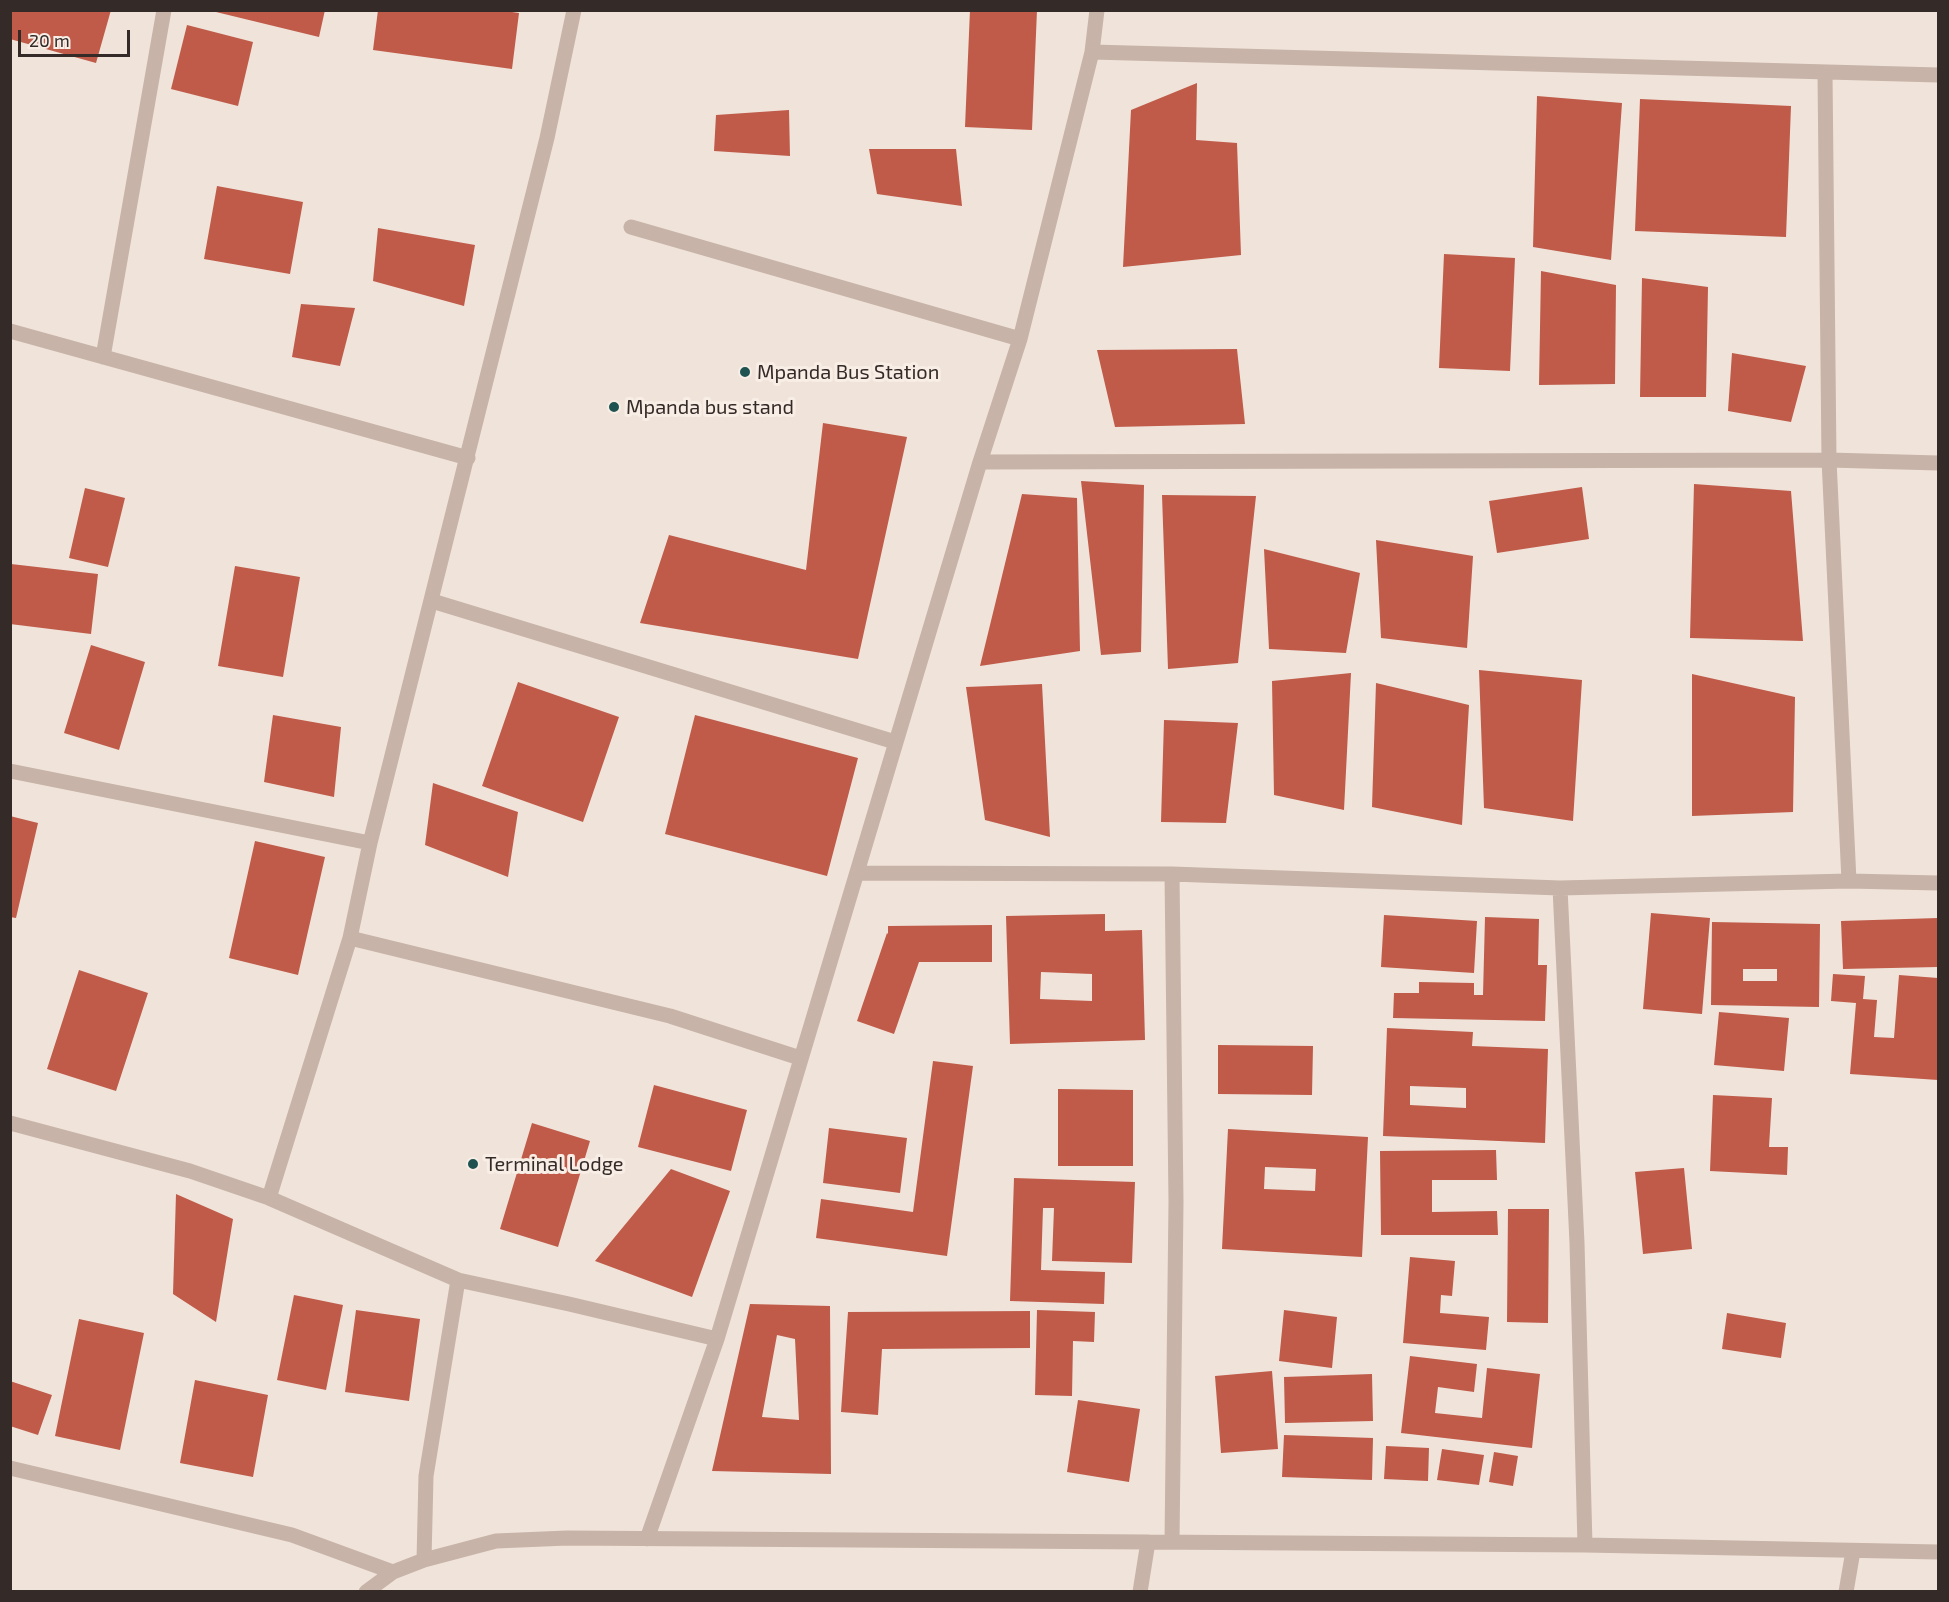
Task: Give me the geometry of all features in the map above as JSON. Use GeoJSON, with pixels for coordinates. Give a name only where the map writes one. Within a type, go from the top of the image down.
{"type":"FeatureCollection","features":[{"type":"Feature","properties":{"kind":"street"},"geometry":{"type":"LineString","coordinates":[[103,357],[164,10]]}},
{"type":"Feature","properties":{"kind":"street"},"geometry":{"type":"LineString","coordinates":[[269,1198],[350,938],[370,843],[547,138],[574,10]]}},
{"type":"Feature","properties":{"kind":"street"},"geometry":{"type":"LineString","coordinates":[[647,1539],[717,1339],[800,1058],[858,873],[895,742],[1020,339],[1092,52],[1097,10]]}},
{"type":"Feature","properties":{"kind":"street"},"geometry":{"type":"LineString","coordinates":[[1092,52],[1938,75]]}},
{"type":"Feature","properties":{"kind":"street"},"geometry":{"type":"LineString","coordinates":[[1825,73],[1829,460],[1849,881]]}},
{"type":"Feature","properties":{"kind":"street"},"geometry":{"type":"LineString","coordinates":[[631,227],[1020,339]]}},
{"type":"Feature","properties":{"kind":"street"},"geometry":{"type":"LineString","coordinates":[[10,331],[468,458]]}},
{"type":"Feature","properties":{"kind":"street"},"geometry":{"type":"LineString","coordinates":[[980,462],[1829,460],[1938,463]]}},
{"type":"Feature","properties":{"kind":"street"},"geometry":{"type":"LineString","coordinates":[[432,601],[895,742]]}},
{"type":"Feature","properties":{"kind":"street"},"geometry":{"type":"LineString","coordinates":[[10,771],[370,843]]}},
{"type":"Feature","properties":{"kind":"street"},"geometry":{"type":"LineString","coordinates":[[858,873],[1172,874],[1560,888],[1849,881],[1938,883]]}},
{"type":"Feature","properties":{"kind":"street"},"geometry":{"type":"LineString","coordinates":[[1172,874],[1176,1202],[1172,1542]]}},
{"type":"Feature","properties":{"kind":"street"},"geometry":{"type":"LineString","coordinates":[[1560,888],[1577,1242],[1585,1545]]}},
{"type":"Feature","properties":{"kind":"street"},"geometry":{"type":"LineString","coordinates":[[350,938],[670,1016],[800,1058]]}},
{"type":"Feature","properties":{"kind":"street"},"geometry":{"type":"LineString","coordinates":[[10,1123],[190,1171],[269,1198],[458,1280],[717,1339]]}},
{"type":"Feature","properties":{"kind":"street"},"geometry":{"type":"LineString","coordinates":[[424,1560],[426,1476],[458,1280]]}},
{"type":"Feature","properties":{"kind":"street"},"geometry":{"type":"LineString","coordinates":[[10,1468],[292,1534],[393,1572]]}},
{"type":"Feature","properties":{"kind":"street"},"geometry":{"type":"LineString","coordinates":[[366,1592],[393,1572],[424,1560],[496,1541],[567,1538],[1585,1545],[1938,1552]]}},
{"type":"Feature","properties":{"kind":"street"},"geometry":{"type":"LineString","coordinates":[[1140,1592],[1148,1542]]}},
{"type":"Feature","properties":{"kind":"street"},"geometry":{"type":"LineString","coordinates":[[1846,1592],[1853,1551]]}},
{"type":"Feature","properties":{"kind":"building"},"geometry":{"type":"Polygon","coordinates":[[[10,10],[111,10],[96,63],[10,39],[10,10]]]}},
{"type":"Feature","properties":{"kind":"building"},"geometry":{"type":"Polygon","coordinates":[[[216,10],[325,10],[319,37],[216,12],[216,10]]]}},
{"type":"Feature","properties":{"kind":"building"},"geometry":{"type":"Polygon","coordinates":[[[378,10],[498,10],[519,13],[512,69],[373,50],[378,10]]]}},
{"type":"Feature","properties":{"kind":"building"},"geometry":{"type":"Polygon","coordinates":[[[970,10],[1037,10],[1032,130],[965,127],[970,10]]]}},
{"type":"Feature","properties":{"kind":"building"},"geometry":{"type":"Polygon","coordinates":[[[187,25],[253,42],[238,106],[171,89],[187,25]]]}},
{"type":"Feature","properties":{"kind":"building"},"geometry":{"type":"Polygon","coordinates":[[[1197,83],[1196,140],[1237,143],[1241,255],[1123,267],[1131,110],[1197,83]]]}},
{"type":"Feature","properties":{"kind":"building"},"geometry":{"type":"Polygon","coordinates":[[[1537,96],[1622,103],[1611,260],[1533,247],[1537,96]]]}},
{"type":"Feature","properties":{"kind":"building"},"geometry":{"type":"Polygon","coordinates":[[[1640,99],[1791,106],[1786,237],[1635,231],[1640,99]]]}},
{"type":"Feature","properties":{"kind":"building"},"geometry":{"type":"Polygon","coordinates":[[[789,110],[790,156],[714,151],[716,115],[789,110]]]}},
{"type":"Feature","properties":{"kind":"building"},"geometry":{"type":"Polygon","coordinates":[[[869,149],[956,149],[962,206],[877,194],[869,149]]]}},
{"type":"Feature","properties":{"kind":"building"},"geometry":{"type":"Polygon","coordinates":[[[217,186],[303,202],[290,274],[204,259],[217,186]]]}},
{"type":"Feature","properties":{"kind":"building"},"geometry":{"type":"Polygon","coordinates":[[[378,228],[475,245],[464,306],[373,281],[378,228]]]}},
{"type":"Feature","properties":{"kind":"building"},"geometry":{"type":"Polygon","coordinates":[[[1444,254],[1515,258],[1510,371],[1439,368],[1444,254]]]}},
{"type":"Feature","properties":{"kind":"building"},"geometry":{"type":"Polygon","coordinates":[[[1541,271],[1616,285],[1615,384],[1539,385],[1541,271]]]}},
{"type":"Feature","properties":{"kind":"building"},"geometry":{"type":"Polygon","coordinates":[[[1642,278],[1708,287],[1706,397],[1640,397],[1642,278]]]}},
{"type":"Feature","properties":{"kind":"building"},"geometry":{"type":"Polygon","coordinates":[[[301,304],[355,308],[340,366],[292,357],[301,304]]]}},
{"type":"Feature","properties":{"kind":"building"},"geometry":{"type":"Polygon","coordinates":[[[1237,349],[1245,424],[1115,427],[1097,350],[1237,349]]]}},
{"type":"Feature","properties":{"kind":"building"},"geometry":{"type":"Polygon","coordinates":[[[1732,353],[1806,366],[1791,422],[1728,411],[1732,353]]]}},
{"type":"Feature","properties":{"kind":"building"},"geometry":{"type":"Polygon","coordinates":[[[823,423],[907,437],[858,659],[640,623],[669,535],[806,570],[823,423]]]}},
{"type":"Feature","properties":{"kind":"building"},"geometry":{"type":"Polygon","coordinates":[[[1081,481],[1144,485],[1141,652],[1101,655],[1081,481]]]}},
{"type":"Feature","properties":{"kind":"building"},"geometry":{"type":"Polygon","coordinates":[[[1694,484],[1791,491],[1803,641],[1690,638],[1694,484]]]}},
{"type":"Feature","properties":{"kind":"building"},"geometry":{"type":"Polygon","coordinates":[[[1582,487],[1589,539],[1497,553],[1489,501],[1582,487]]]}},
{"type":"Feature","properties":{"kind":"building"},"geometry":{"type":"Polygon","coordinates":[[[85,488],[125,498],[108,567],[69,558],[85,488]]]}},
{"type":"Feature","properties":{"kind":"building"},"geometry":{"type":"Polygon","coordinates":[[[1022,494],[1077,498],[1080,651],[980,666],[1022,494]]]}},
{"type":"Feature","properties":{"kind":"building"},"geometry":{"type":"Polygon","coordinates":[[[1162,495],[1256,496],[1238,663],[1168,669],[1162,495]]]}},
{"type":"Feature","properties":{"kind":"building"},"geometry":{"type":"Polygon","coordinates":[[[1376,540],[1473,556],[1467,648],[1381,638],[1376,540]]]}},
{"type":"Feature","properties":{"kind":"building"},"geometry":{"type":"Polygon","coordinates":[[[1264,549],[1360,573],[1346,653],[1269,649],[1264,549]]]}},
{"type":"Feature","properties":{"kind":"building"},"geometry":{"type":"Polygon","coordinates":[[[11,564],[98,574],[91,634],[10,624],[11,564]]]}},
{"type":"Feature","properties":{"kind":"building"},"geometry":{"type":"Polygon","coordinates":[[[235,566],[300,577],[283,677],[218,666],[235,566]]]}},
{"type":"Feature","properties":{"kind":"building"},"geometry":{"type":"Polygon","coordinates":[[[91,645],[145,662],[119,750],[64,733],[91,645]]]}},
{"type":"Feature","properties":{"kind":"building"},"geometry":{"type":"Polygon","coordinates":[[[1479,670],[1582,680],[1573,821],[1484,808],[1479,670]]]}},
{"type":"Feature","properties":{"kind":"building"},"geometry":{"type":"Polygon","coordinates":[[[1351,673],[1344,810],[1274,795],[1272,681],[1351,673]]]}},
{"type":"Feature","properties":{"kind":"building"},"geometry":{"type":"Polygon","coordinates":[[[1692,674],[1795,697],[1793,812],[1692,816],[1692,674]]]}},
{"type":"Feature","properties":{"kind":"building"},"geometry":{"type":"Polygon","coordinates":[[[518,682],[619,717],[583,822],[482,786],[518,682]]]}},
{"type":"Feature","properties":{"kind":"building"},"geometry":{"type":"Polygon","coordinates":[[[1376,683],[1469,705],[1462,825],[1372,807],[1376,683]]]}},
{"type":"Feature","properties":{"kind":"building"},"geometry":{"type":"Polygon","coordinates":[[[1042,684],[1050,837],[985,820],[966,687],[1042,684]]]}},
{"type":"Feature","properties":{"kind":"building"},"geometry":{"type":"Polygon","coordinates":[[[273,715],[341,727],[334,797],[264,782],[273,715]]]}},
{"type":"Feature","properties":{"kind":"building"},"geometry":{"type":"Polygon","coordinates":[[[695,715],[858,758],[827,876],[665,834],[695,715]]]}},
{"type":"Feature","properties":{"kind":"building"},"geometry":{"type":"Polygon","coordinates":[[[1164,720],[1238,723],[1226,823],[1161,822],[1164,720]]]}},
{"type":"Feature","properties":{"kind":"building"},"geometry":{"type":"Polygon","coordinates":[[[433,783],[518,812],[508,877],[425,845],[433,783]]]}},
{"type":"Feature","properties":{"kind":"building"},"geometry":{"type":"Polygon","coordinates":[[[10,816],[38,823],[16,918],[10,917],[10,816]]]}},
{"type":"Feature","properties":{"kind":"building"},"geometry":{"type":"Polygon","coordinates":[[[255,841],[325,857],[298,975],[229,958],[255,841]]]}},
{"type":"Feature","properties":{"kind":"building"},"geometry":{"type":"Polygon","coordinates":[[[1651,913],[1710,918],[1702,1014],[1643,1009],[1651,913]]]}},
{"type":"Feature","properties":{"kind":"building"},"geometry":{"type":"Polygon","coordinates":[[[1105,914],[1105,931],[1142,930],[1145,1040],[1010,1044],[1006,916],[1105,914]],[[1041,972],[1040,999],[1092,1001],[1092,974],[1041,972]]]}},
{"type":"Feature","properties":{"kind":"building"},"geometry":{"type":"Polygon","coordinates":[[[1384,915],[1477,921],[1474,973],[1381,967],[1384,915]]]}},
{"type":"Feature","properties":{"kind":"building"},"geometry":{"type":"Polygon","coordinates":[[[1485,917],[1539,919],[1538,965],[1547,965],[1545,1021],[1393,1018],[1394,993],[1419,993],[1419,982],[1474,983],[1474,995],[1483,995],[1485,917]]]}},
{"type":"Feature","properties":{"kind":"building"},"geometry":{"type":"Polygon","coordinates":[[[1938,918],[1938,967],[1843,969],[1841,921],[1938,918]]]}},
{"type":"Feature","properties":{"kind":"building"},"geometry":{"type":"Polygon","coordinates":[[[1712,922],[1820,924],[1819,1007],[1711,1005],[1712,922]],[[1743,969],[1743,981],[1777,981],[1777,969],[1743,969]]]}},
{"type":"Feature","properties":{"kind":"building"},"geometry":{"type":"Polygon","coordinates":[[[992,925],[992,962],[919,962],[894,1034],[857,1021],[888,934],[888,926],[992,925]]]}},
{"type":"Feature","properties":{"kind":"building"},"geometry":{"type":"Polygon","coordinates":[[[79,970],[148,993],[116,1091],[47,1069],[79,970]]]}},
{"type":"Feature","properties":{"kind":"building"},"geometry":{"type":"Polygon","coordinates":[[[1833,974],[1865,976],[1863,999],[1877,1000],[1874,1037],[1894,1038],[1899,975],[1938,978],[1938,1080],[1850,1074],[1856,1003],[1831,1001],[1833,974]]]}},
{"type":"Feature","properties":{"kind":"building"},"geometry":{"type":"Polygon","coordinates":[[[1719,1012],[1789,1018],[1784,1071],[1714,1065],[1719,1012]]]}},
{"type":"Feature","properties":{"kind":"building"},"geometry":{"type":"Polygon","coordinates":[[[1387,1028],[1473,1032],[1472,1046],[1548,1049],[1545,1143],[1383,1136],[1387,1028]],[[1410,1086],[1410,1105],[1466,1108],[1466,1088],[1410,1086]]]}},
{"type":"Feature","properties":{"kind":"building"},"geometry":{"type":"Polygon","coordinates":[[[1218,1045],[1313,1046],[1312,1095],[1218,1094],[1218,1045]]]}},
{"type":"Feature","properties":{"kind":"building"},"geometry":{"type":"Polygon","coordinates":[[[933,1061],[973,1066],[947,1256],[816,1238],[821,1199],[913,1212],[933,1061]]]}},
{"type":"Feature","properties":{"kind":"building"},"geometry":{"type":"Polygon","coordinates":[[[654,1085],[747,1110],[731,1171],[638,1147],[654,1085]]]}},
{"type":"Feature","properties":{"kind":"building"},"geometry":{"type":"Polygon","coordinates":[[[1058,1089],[1133,1090],[1133,1166],[1058,1166],[1058,1089]]]}},
{"type":"Feature","properties":{"kind":"building"},"geometry":{"type":"Polygon","coordinates":[[[1713,1095],[1772,1098],[1769,1147],[1788,1147],[1787,1175],[1710,1171],[1713,1095]]]}},
{"type":"Feature","properties":{"kind":"building"},"geometry":{"type":"Polygon","coordinates":[[[532,1123],[590,1141],[558,1247],[500,1229],[532,1123]]]}},
{"type":"Feature","properties":{"kind":"building"},"geometry":{"type":"Polygon","coordinates":[[[829,1128],[907,1138],[900,1193],[823,1183],[829,1128]]]}},
{"type":"Feature","properties":{"kind":"building"},"geometry":{"type":"Polygon","coordinates":[[[1228,1129],[1368,1137],[1362,1257],[1222,1249],[1228,1129]],[[1265,1167],[1264,1189],[1315,1191],[1316,1169],[1265,1167]]]}},
{"type":"Feature","properties":{"kind":"building"},"geometry":{"type":"Polygon","coordinates":[[[1496,1150],[1497,1180],[1432,1180],[1432,1212],[1497,1211],[1498,1235],[1381,1235],[1380,1151],[1496,1150]]]}},
{"type":"Feature","properties":{"kind":"building"},"geometry":{"type":"Polygon","coordinates":[[[1684,1168],[1692,1249],[1643,1254],[1635,1172],[1684,1168]]]}},
{"type":"Feature","properties":{"kind":"building"},"geometry":{"type":"Polygon","coordinates":[[[671,1169],[730,1191],[692,1297],[595,1261],[671,1169]]]}},
{"type":"Feature","properties":{"kind":"building"},"geometry":{"type":"Polygon","coordinates":[[[1014,1178],[1135,1182],[1132,1263],[1052,1261],[1054,1208],[1043,1208],[1041,1270],[1105,1272],[1104,1304],[1010,1301],[1014,1178]]]}},
{"type":"Feature","properties":{"kind":"building"},"geometry":{"type":"Polygon","coordinates":[[[176,1194],[233,1219],[216,1322],[173,1294],[176,1194]]]}},
{"type":"Feature","properties":{"kind":"building"},"geometry":{"type":"Polygon","coordinates":[[[1508,1209],[1549,1209],[1548,1323],[1507,1322],[1508,1209]]]}},
{"type":"Feature","properties":{"kind":"building"},"geometry":{"type":"Polygon","coordinates":[[[1410,1257],[1455,1261],[1452,1296],[1441,1295],[1440,1313],[1489,1317],[1486,1350],[1403,1343],[1410,1257]]]}},
{"type":"Feature","properties":{"kind":"building"},"geometry":{"type":"Polygon","coordinates":[[[294,1295],[343,1305],[326,1390],[277,1380],[294,1295]]]}},
{"type":"Feature","properties":{"kind":"building"},"geometry":{"type":"Polygon","coordinates":[[[750,1304],[830,1306],[831,1474],[712,1471],[750,1304]],[[777,1335],[762,1417],[799,1420],[795,1339],[777,1335]]]}},
{"type":"Feature","properties":{"kind":"building"},"geometry":{"type":"Polygon","coordinates":[[[356,1310],[420,1319],[409,1401],[345,1392],[356,1310]]]}},
{"type":"Feature","properties":{"kind":"building"},"geometry":{"type":"Polygon","coordinates":[[[1037,1310],[1095,1312],[1094,1342],[1073,1341],[1072,1396],[1035,1395],[1037,1310]]]}},
{"type":"Feature","properties":{"kind":"building"},"geometry":{"type":"Polygon","coordinates":[[[1284,1310],[1337,1317],[1332,1368],[1279,1361],[1284,1310]]]}},
{"type":"Feature","properties":{"kind":"building"},"geometry":{"type":"Polygon","coordinates":[[[1030,1311],[1030,1348],[882,1349],[878,1415],[841,1412],[848,1312],[1030,1311]]]}},
{"type":"Feature","properties":{"kind":"building"},"geometry":{"type":"Polygon","coordinates":[[[1727,1313],[1786,1323],[1781,1358],[1722,1349],[1727,1313]]]}},
{"type":"Feature","properties":{"kind":"building"},"geometry":{"type":"Polygon","coordinates":[[[79,1319],[144,1333],[120,1450],[55,1436],[79,1319]]]}},
{"type":"Feature","properties":{"kind":"building"},"geometry":{"type":"Polygon","coordinates":[[[1410,1356],[1477,1364],[1474,1392],[1438,1387],[1435,1413],[1482,1418],[1487,1368],[1540,1374],[1532,1448],[1401,1433],[1410,1356]]]}},
{"type":"Feature","properties":{"kind":"building"},"geometry":{"type":"Polygon","coordinates":[[[1272,1371],[1278,1449],[1221,1453],[1215,1376],[1272,1371]]]}},
{"type":"Feature","properties":{"kind":"building"},"geometry":{"type":"Polygon","coordinates":[[[1372,1374],[1373,1421],[1285,1423],[1284,1377],[1372,1374]]]}},
{"type":"Feature","properties":{"kind":"building"},"geometry":{"type":"Polygon","coordinates":[[[195,1380],[268,1395],[253,1477],[180,1463],[195,1380]]]}},
{"type":"Feature","properties":{"kind":"building"},"geometry":{"type":"Polygon","coordinates":[[[10,1381],[52,1395],[38,1435],[10,1426],[10,1381]]]}},
{"type":"Feature","properties":{"kind":"building"},"geometry":{"type":"Polygon","coordinates":[[[1078,1400],[1140,1409],[1129,1482],[1067,1472],[1078,1400]]]}},
{"type":"Feature","properties":{"kind":"building"},"geometry":{"type":"Polygon","coordinates":[[[1284,1435],[1373,1438],[1372,1480],[1282,1477],[1284,1435]]]}},
{"type":"Feature","properties":{"kind":"building"},"geometry":{"type":"Polygon","coordinates":[[[1386,1446],[1429,1448],[1428,1481],[1384,1479],[1386,1446]]]}},
{"type":"Feature","properties":{"kind":"building"},"geometry":{"type":"Polygon","coordinates":[[[1442,1449],[1484,1455],[1479,1485],[1437,1480],[1442,1449]]]}},
{"type":"Feature","properties":{"kind":"building"},"geometry":{"type":"Polygon","coordinates":[[[1494,1452],[1518,1456],[1513,1486],[1489,1482],[1494,1452]]]}},
{"type":"Feature","properties":{"kind":"place","name":"Mpanda Bus Station"},"geometry":{"type":"Point","coordinates":[745,372]}},
{"type":"Feature","properties":{"kind":"place","name":"Mpanda bus stand"},"geometry":{"type":"Point","coordinates":[614,407]}},
{"type":"Feature","properties":{"kind":"place","name":"Terminal Lodge"},"geometry":{"type":"Point","coordinates":[473,1164]}}]}
